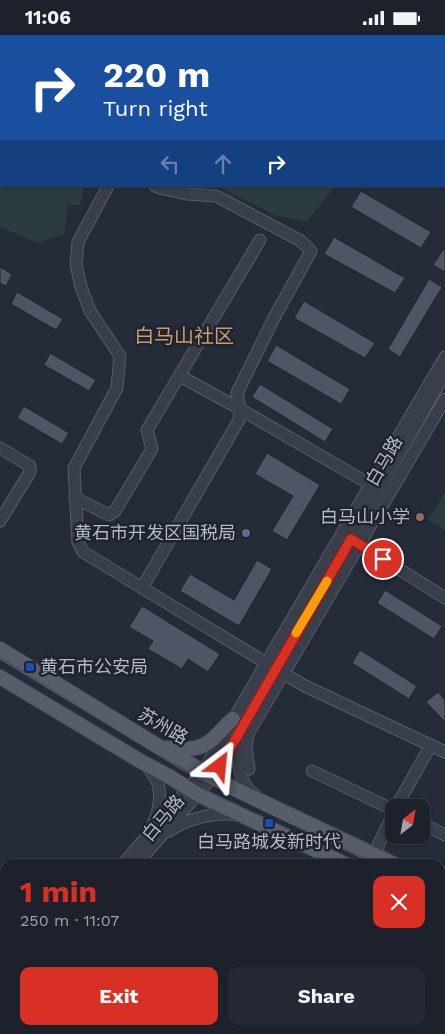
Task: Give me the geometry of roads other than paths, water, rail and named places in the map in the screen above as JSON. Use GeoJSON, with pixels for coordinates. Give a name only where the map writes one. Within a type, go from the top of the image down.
{"type":"FeatureCollection","features":[{"type":"Feature","properties":{"kind":"main road","name":"苏州路"},"geometry":{"type":"LineString","coordinates":[[0,649],[158,746],[232,787],[384,859]]}},
{"type":"Feature","properties":{"kind":"main road"},"geometry":{"type":"LineString","coordinates":[[0,677],[193,791],[331,859]]}},
{"type":"Feature","properties":{"kind":"main road"},"geometry":{"type":"LineString","coordinates":[[158,746],[183,750],[194,748],[212,741],[234,719]]}},
{"type":"Feature","properties":{"kind":"street"},"geometry":{"type":"LineString","coordinates":[[107,187],[78,242],[76,264],[81,287],[90,311],[120,356],[119,372],[117,388],[74,468],[78,542],[83,552],[266,663]]}},
{"type":"Feature","properties":{"kind":"street"},"geometry":{"type":"LineString","coordinates":[[142,587],[239,420],[240,409],[237,393],[311,251],[301,241],[216,196],[186,194],[158,187]]}},
{"type":"Feature","properties":{"kind":"street"},"geometry":{"type":"LineString","coordinates":[[76,498],[109,515],[115,511],[152,449],[147,430],[260,240]]}},
{"type":"Feature","properties":{"kind":"street","name":"白马路"},"geometry":{"type":"LineString","coordinates":[[208,773],[234,719],[445,357]]}},
{"type":"Feature","properties":{"kind":"street","name":"白马路"},"geometry":{"type":"LineString","coordinates":[[129,859],[151,840],[193,791],[248,716],[355,542],[445,373]]}},
{"type":"Feature","properties":{"kind":"street"},"geometry":{"type":"LineString","coordinates":[[180,376],[370,485]]}},
{"type":"Feature","properties":{"kind":"street"},"geometry":{"type":"LineString","coordinates":[[249,769],[246,747],[248,734],[284,674],[355,542],[445,399]]}},
{"type":"Feature","properties":{"kind":"street"},"geometry":{"type":"LineString","coordinates":[[0,448],[30,467],[30,472],[0,521]]}},
{"type":"Feature","properties":{"kind":"street"},"geometry":{"type":"LineString","coordinates":[[355,542],[445,598]]}},
{"type":"Feature","properties":{"kind":"street"},"geometry":{"type":"LineString","coordinates":[[284,674],[305,686],[445,752]]}},
{"type":"Feature","properties":{"kind":"street"},"geometry":{"type":"LineString","coordinates":[[248,716],[239,739],[238,761],[246,787],[261,801]]}},
{"type":"Feature","properties":{"kind":"street"},"geometry":{"type":"LineString","coordinates":[[401,799],[431,745]]}},
{"type":"Feature","properties":{"kind":"street"},"geometry":{"type":"LineString","coordinates":[[142,762],[158,783],[159,807],[151,840]]}},
{"type":"Feature","properties":{"kind":"street"},"geometry":{"type":"LineString","coordinates":[[312,771],[385,805]]}},
{"type":"Feature","properties":{"kind":"street"},"geometry":{"type":"LineString","coordinates":[[151,840],[180,824],[206,816],[228,813],[245,816]]}},
{"type":"Feature","properties":{"kind":"street"},"geometry":{"type":"LineString","coordinates":[[430,828],[445,835]]}},
{"type":"Feature","properties":{"kind":"street"},"geometry":{"type":"LineString","coordinates":[[376,855],[385,831]]}},
{"type":"Feature","properties":{"kind":"street","name":"白马路"},"geometry":{"type":"LineString","coordinates":[[140,859],[151,840]]}},
{"type":"Feature","properties":{"kind":"tram line"},"geometry":{"type":"LineString","coordinates":[[0,659],[183,770],[364,859]]}},
{"type":"Feature","properties":{"kind":"tram line"},"geometry":{"type":"LineString","coordinates":[[156,762],[212,796],[346,859]]}},
{"type":"Feature","properties":{"kind":"place","name":"白马山小学"},"geometry":{"type":"Point","coordinates":[420,517]}},
{"type":"Feature","properties":{"kind":"place","name":"黄石市开发区国税局"},"geometry":{"type":"Point","coordinates":[246,533]}},
{"type":"Feature","properties":{"kind":"place","name":"黄石市公安局"},"geometry":{"type":"Point","coordinates":[30,667]}},
{"type":"Feature","properties":{"kind":"place","name":"白马路城发新时代"},"geometry":{"type":"Point","coordinates":[269,823]}},
{"type":"Feature","properties":{"kind":"district","name":"白马山社区"},"geometry":{"type":"Point","coordinates":[184,336]}}]}
